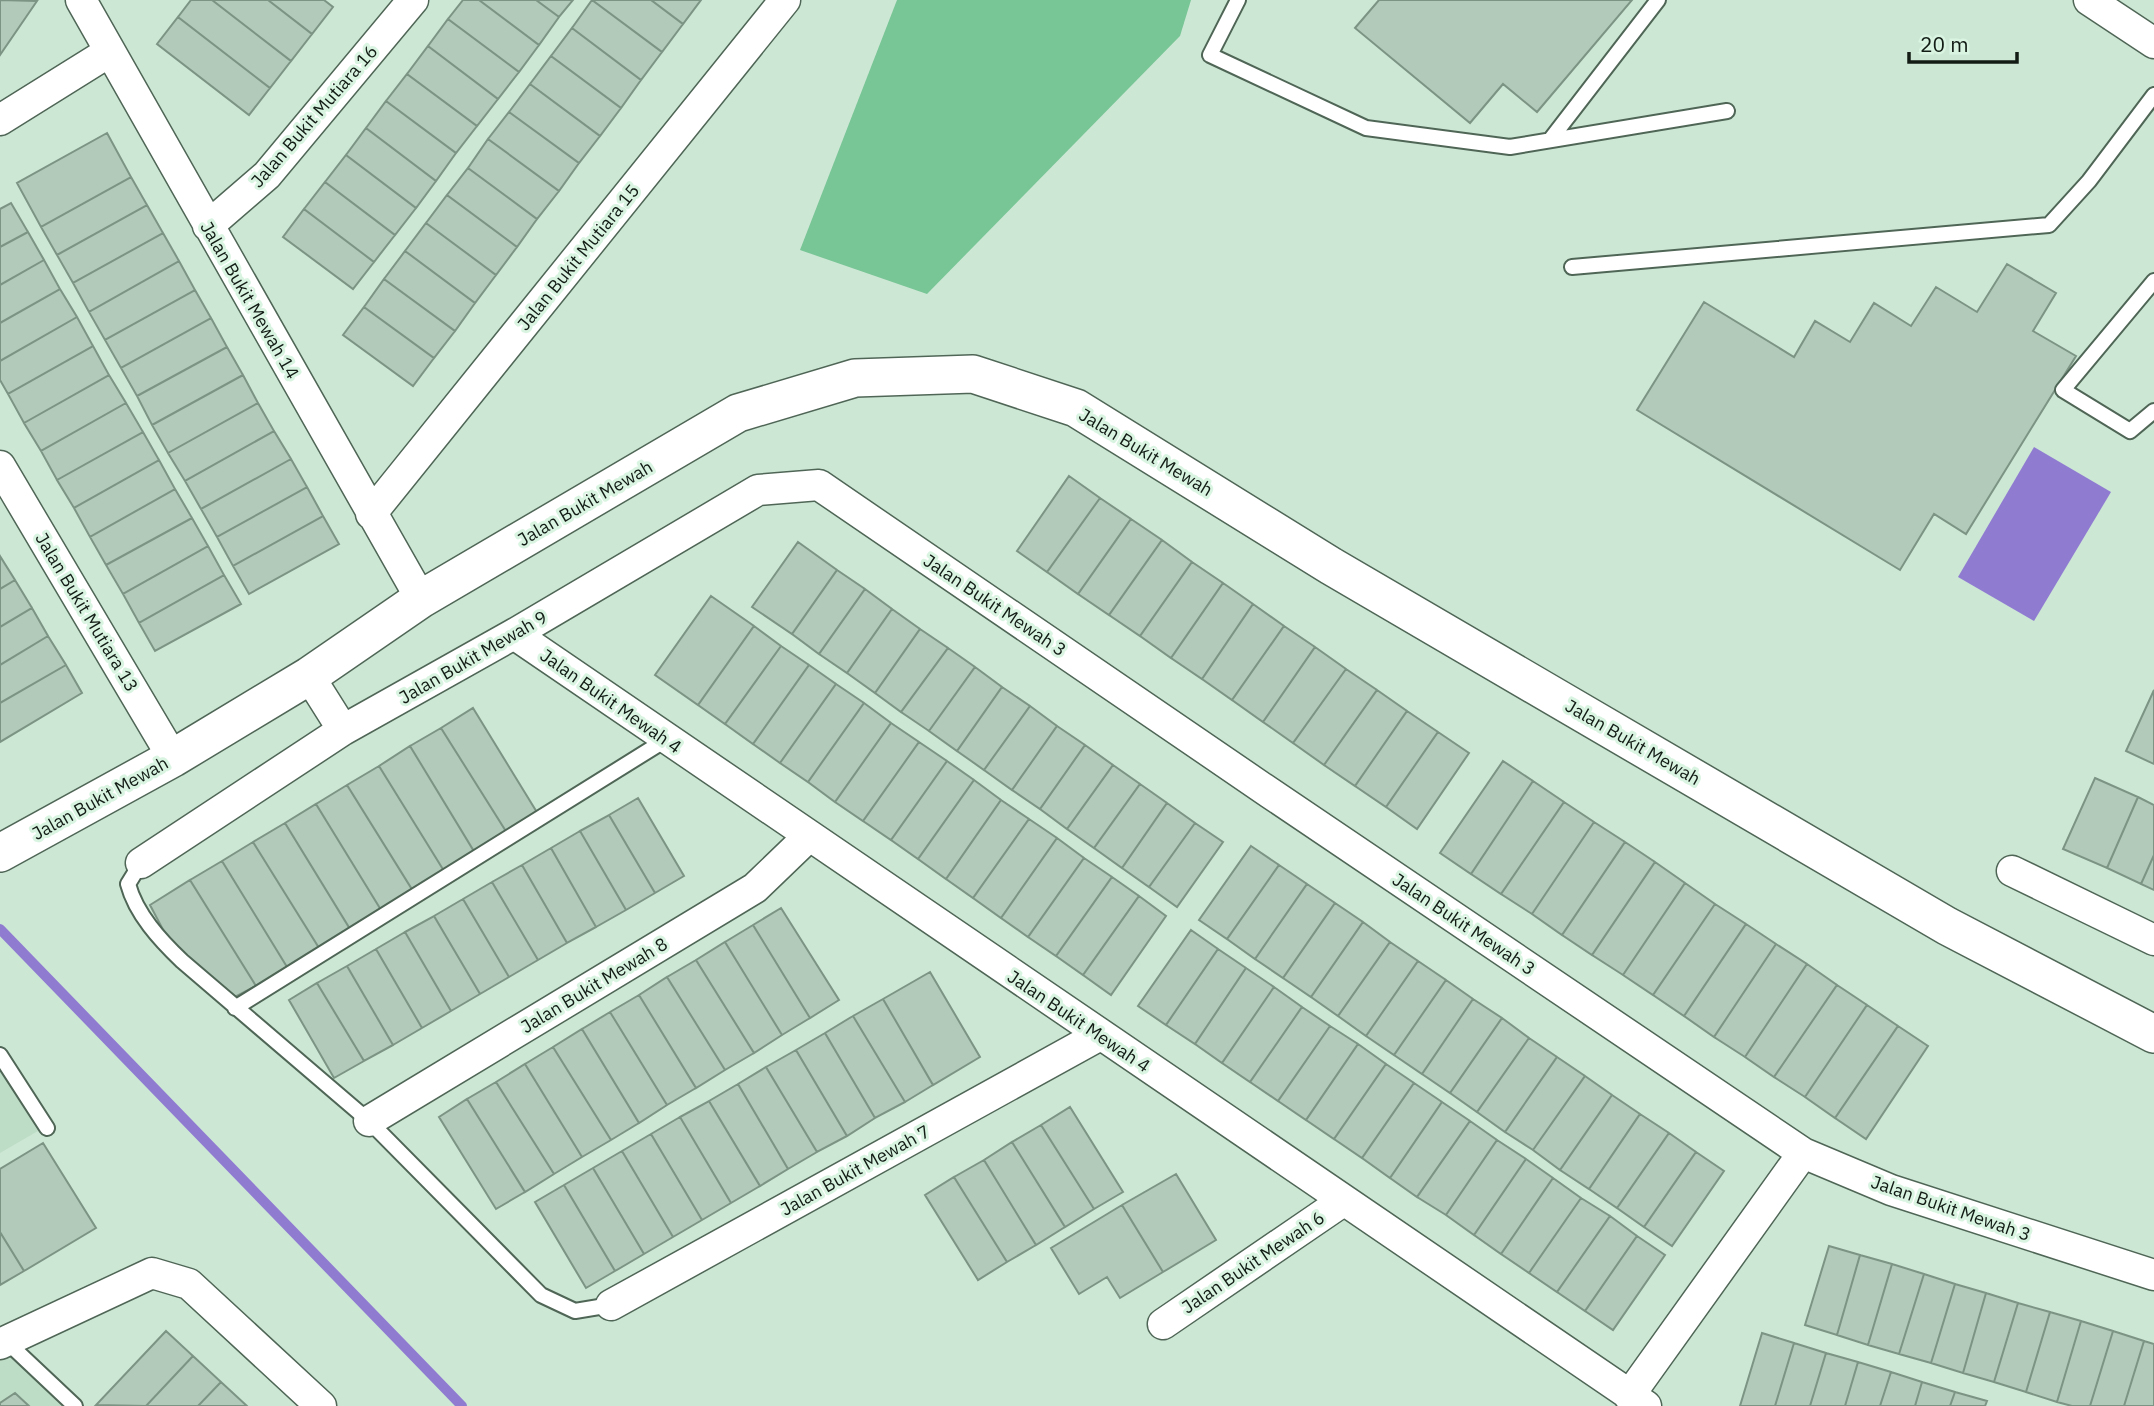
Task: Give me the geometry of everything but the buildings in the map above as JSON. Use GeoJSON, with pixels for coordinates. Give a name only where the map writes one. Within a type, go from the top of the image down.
{"type":"FeatureCollection","features":[{"type":"Feature","properties":{"kind":"street","name":"Jalan Bukit Mewah 14"},"geometry":{"type":"LineString","coordinates":[[81,0],[421,599]]}},
{"type":"Feature","properties":{"kind":"street","name":"Jalan Bukit Mutiara 16"},"geometry":{"type":"LineString","coordinates":[[208,226],[267,175],[413,0]]}},
{"type":"Feature","properties":{"kind":"street","name":"Jalan Bukit Mutiara 15"},"geometry":{"type":"LineString","coordinates":[[372,513],[785,0]]}},
{"type":"Feature","properties":{"kind":"street"},"geometry":{"type":"LineString","coordinates":[[2089,0],[2154,43]]}},
{"type":"Feature","properties":{"kind":"street"},"geometry":{"type":"LineString","coordinates":[[0,120],[109,52]]}},
{"type":"Feature","properties":{"kind":"street","name":"Jalan Bukit Mewah"},"geometry":{"type":"LineString","coordinates":[[5,850],[173,758],[309,676],[421,599],[738,414],[855,378],[973,374],[1076,408],[1331,566],[1947,926],[2154,1034]]}},
{"type":"Feature","properties":{"kind":"street","name":"Jalan Bukit Mutiara 13"},"geometry":{"type":"LineString","coordinates":[[0,466],[173,758]]}},
{"type":"Feature","properties":{"kind":"street","name":"Jalan Bukit Mewah 9"},"geometry":{"type":"LineString","coordinates":[[141,863],[343,730],[514,634],[758,490],[819,485]]}},
{"type":"Feature","properties":{"kind":"street","name":"Jalan Bukit Mewah 3"},"geometry":{"type":"LineString","coordinates":[[819,485],[1802,1153],[1891,1190],[2154,1275]]}},
{"type":"Feature","properties":{"kind":"street","name":"Jalan Bukit Mewah 4"},"geometry":{"type":"LineString","coordinates":[[514,634],[1637,1401]]}},
{"type":"Feature","properties":{"kind":"street"},"geometry":{"type":"LineString","coordinates":[[309,676],[343,730]]}},
{"type":"Feature","properties":{"kind":"street","name":"Jalan Bukit Mewah 8"},"geometry":{"type":"LineString","coordinates":[[369,1121],[755,888],[808,837]]}},
{"type":"Feature","properties":{"kind":"street"},"geometry":{"type":"LineString","coordinates":[[2012,871],[2154,940]]}},
{"type":"Feature","properties":{"kind":"street","name":"Jalan Bukit Mewah 7"},"geometry":{"type":"LineString","coordinates":[[611,1305],[1100,1035]]}},
{"type":"Feature","properties":{"kind":"street"},"geometry":{"type":"LineString","coordinates":[[1637,1401],[1802,1153]]}},
{"type":"Feature","properties":{"kind":"street","name":"Jalan Bukit Mewah 6"},"geometry":{"type":"LineString","coordinates":[[1163,1324],[1343,1200]]}},
{"type":"Feature","properties":{"kind":"street"},"geometry":{"type":"LineString","coordinates":[[3,1343],[152,1273],[189,1284],[321,1406]]}},
{"type":"Feature","properties":{"kind":"lane"},"geometry":{"type":"LineString","coordinates":[[1238,0],[1210,55],[1366,128],[1510,147],[1727,111]]}},
{"type":"Feature","properties":{"kind":"lane"},"geometry":{"type":"LineString","coordinates":[[1550,140],[1658,0]]}},
{"type":"Feature","properties":{"kind":"lane"},"geometry":{"type":"LineString","coordinates":[[1572,267],[2049,225],[2090,181],[2154,94]]}},
{"type":"Feature","properties":{"kind":"lane"},"geometry":{"type":"LineString","coordinates":[[2154,281],[2063,390],[2130,431],[2154,411]]}},
{"type":"Feature","properties":{"kind":"lane"},"geometry":{"type":"LineString","coordinates":[[235,1008],[667,739]]}},
{"type":"Feature","properties":{"kind":"lane"},"geometry":{"type":"LineString","coordinates":[[141,863],[128,884],[132,896],[160,941],[369,1121],[541,1295],[575,1311],[611,1305]]}},
{"type":"Feature","properties":{"kind":"lane"},"geometry":{"type":"LineString","coordinates":[[0,1055],[47,1128]]}},
{"type":"Feature","properties":{"kind":"lane"},"geometry":{"type":"LineString","coordinates":[[3,1343],[75,1406]]}},
{"type":"Feature","properties":{"kind":"shaded area"},"geometry":{"type":"Polygon","coordinates":[[[2034,447],[2111,492],[2034,621],[1958,577],[2034,447]]]}},
{"type":"Feature","properties":{"kind":"shaded area"},"geometry":{"type":"Polygon","coordinates":[[[0,1071],[38,1131],[0,1153],[0,1071]]]}},
{"type":"Feature","properties":{"kind":"shaded area"},"geometry":{"type":"Polygon","coordinates":[[[8,1354],[63,1406],[0,1406],[0,1357],[8,1354]]]}},
{"type":"Feature","properties":{"kind":"green space"},"geometry":{"type":"Polygon","coordinates":[[[897,0],[1191,0],[1180,36],[927,294],[800,250],[897,0]]]}},
{"type":"Feature","properties":{"kind":"waterway"},"geometry":{"type":"LineString","coordinates":[[0,929],[462,1406]]}}]}
